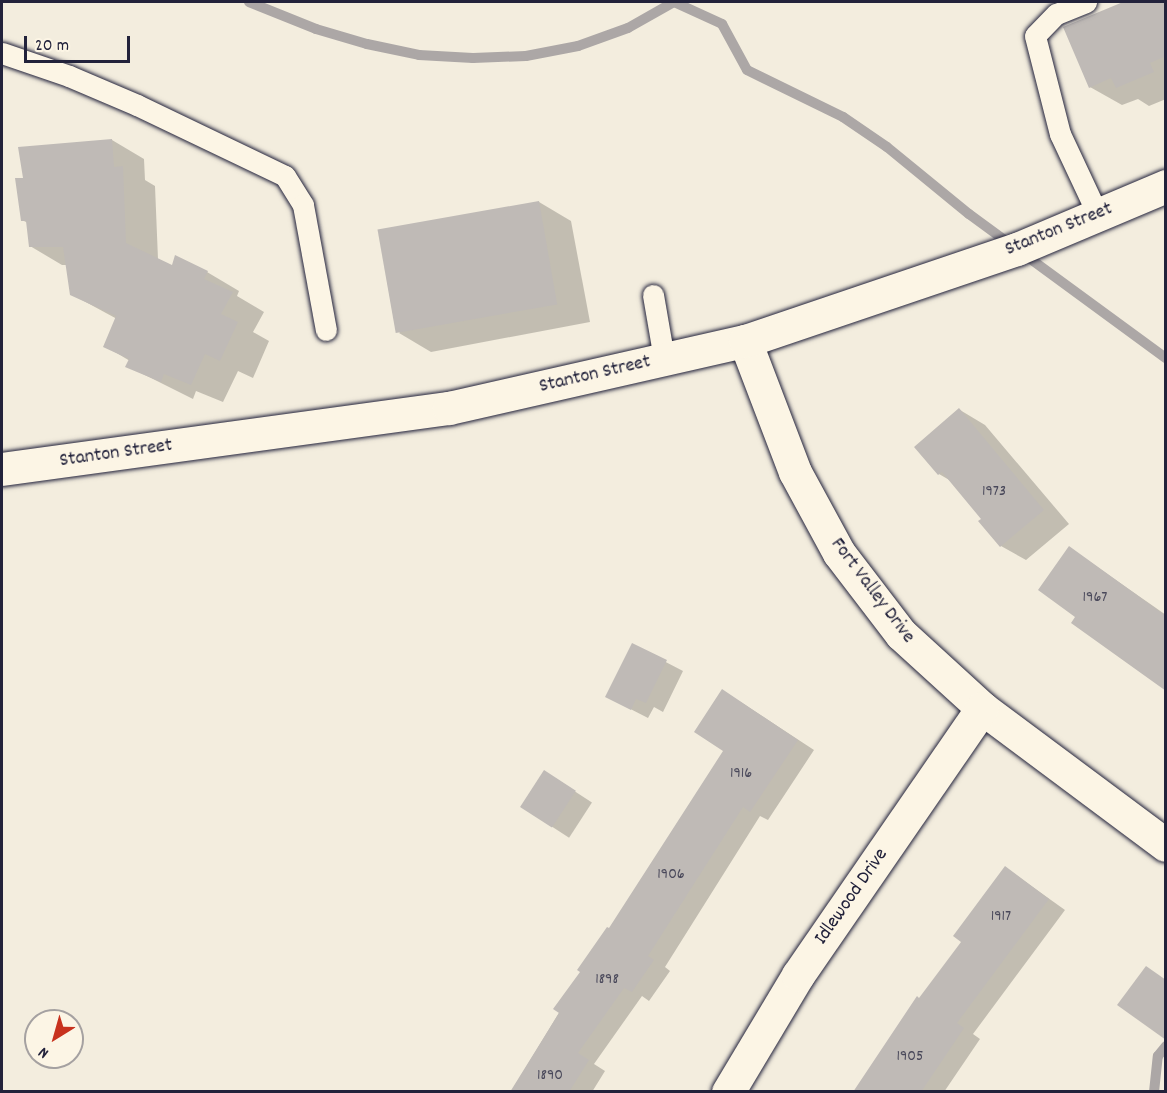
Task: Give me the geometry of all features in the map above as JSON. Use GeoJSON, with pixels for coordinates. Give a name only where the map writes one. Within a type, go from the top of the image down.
{"type":"FeatureCollection","features":[{"type":"Feature","properties":{"kind":"street","name":"Stanton Street"},"geometry":{"type":"LineString","coordinates":[[2,469],[449,408],[745,341],[1017,249],[1166,186]]}},
{"type":"Feature","properties":{"kind":"street","name":"Fort Valley Drive"},"geometry":{"type":"LineString","coordinates":[[745,341],[795,472],[839,553],[901,634],[982,708],[1166,845]]}},
{"type":"Feature","properties":{"kind":"street","name":"Idlewood Drive"},"geometry":{"type":"LineString","coordinates":[[728,1092],[798,975],[982,708]]}},
{"type":"Feature","properties":{"kind":"lane"},"geometry":{"type":"LineString","coordinates":[[1086,2],[1056,14],[1035,36],[1060,134],[1098,215]]}},
{"type":"Feature","properties":{"kind":"lane"},"geometry":{"type":"LineString","coordinates":[[2,53],[88,84],[236,150],[285,176],[303,205],[326,330]]}},
{"type":"Feature","properties":{"kind":"lane"},"geometry":{"type":"LineString","coordinates":[[653,295],[664,359]]}},
{"type":"Feature","properties":{"kind":"building"},"geometry":{"type":"Polygon","coordinates":[[[1123,2],[1166,2],[1166,56],[1150,63],[1154,72],[1116,88],[1111,78],[1089,88],[1063,27],[1123,2]]]}},
{"type":"Feature","properties":{"kind":"building"},"geometry":{"type":"Polygon","coordinates":[[[112,139],[114,167],[123,166],[126,243],[172,265],[175,255],[208,271],[204,279],[233,292],[221,314],[238,322],[220,361],[205,354],[191,385],[164,374],[161,382],[125,367],[129,359],[103,347],[116,316],[70,295],[63,247],[29,247],[26,221],[21,221],[15,178],[23,178],[18,147],[112,139]]]}},
{"type":"Feature","properties":{"kind":"building"},"geometry":{"type":"Polygon","coordinates":[[[539,201],[557,304],[396,333],[377,229],[539,201]]]}},
{"type":"Feature","properties":{"kind":"building"},"geometry":{"type":"Polygon","coordinates":[[[959,408],[1044,510],[1000,547],[978,521],[981,519],[942,472],[938,475],[914,447],[959,408]]]}},
{"type":"Feature","properties":{"kind":"building"},"geometry":{"type":"Polygon","coordinates":[[[1069,546],[1166,616],[1166,691],[1071,623],[1075,617],[1038,590],[1069,546]]]}},
{"type":"Feature","properties":{"kind":"building"},"geometry":{"type":"Polygon","coordinates":[[[632,643],[667,660],[646,703],[636,699],[631,710],[605,697],[632,643]]]}},
{"type":"Feature","properties":{"kind":"building"},"geometry":{"type":"Polygon","coordinates":[[[722,689],[798,740],[750,812],[743,807],[648,956],[654,960],[632,992],[624,988],[578,1053],[589,1060],[569,1092],[510,1092],[559,1013],[553,1009],[580,972],[577,970],[607,927],[609,928],[723,751],[694,732],[722,689]]]}},
{"type":"Feature","properties":{"kind":"building"},"geometry":{"type":"Polygon","coordinates":[[[544,770],[576,791],[552,828],[520,807],[544,770]]]}},
{"type":"Feature","properties":{"kind":"building"},"geometry":{"type":"Polygon","coordinates":[[[1005,866],[1049,899],[957,1023],[964,1028],[921,1092],[853,1092],[917,996],[919,998],[961,942],[953,936],[1005,866]]]}},
{"type":"Feature","properties":{"kind":"building"},"geometry":{"type":"Polygon","coordinates":[[[1146,966],[1166,980],[1166,1040],[1117,1005],[1146,966]]]}},
{"type":"Feature","properties":{"kind":"waterway"},"geometry":{"type":"LineString","coordinates":[[249,2],[316,29],[367,44],[419,55],[473,58],[526,56],[578,46],[628,28],[674,2],[722,24],[747,70],[843,117],[887,147],[969,214],[1166,358]]}},
{"type":"Feature","properties":{"kind":"waterway"},"geometry":{"type":"LineString","coordinates":[[1154,1092],[1158,1056],[1166,1046]]}}]}
